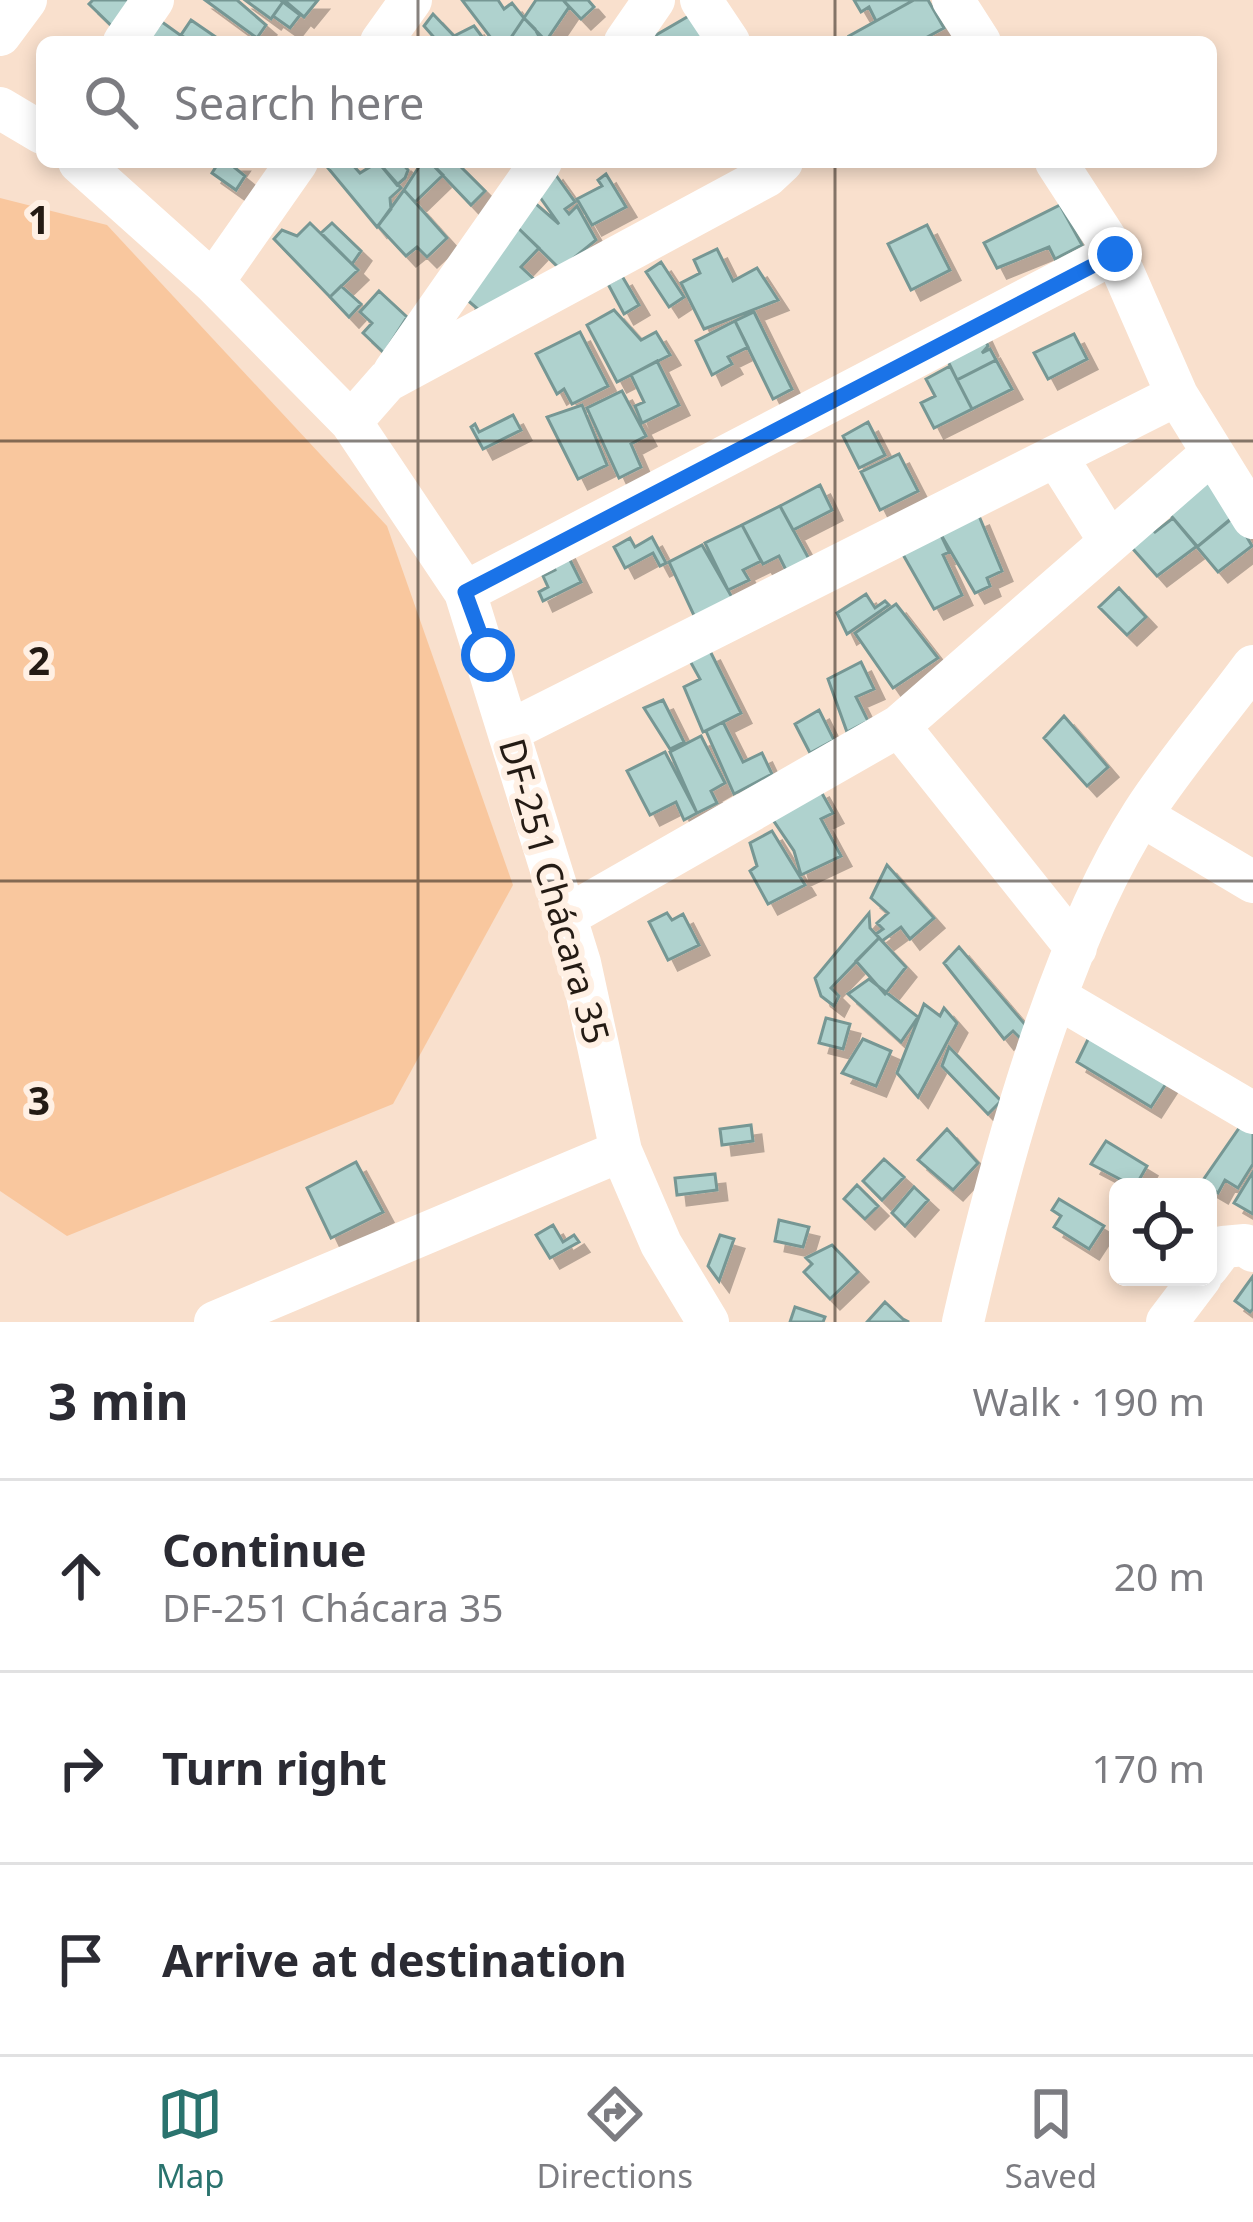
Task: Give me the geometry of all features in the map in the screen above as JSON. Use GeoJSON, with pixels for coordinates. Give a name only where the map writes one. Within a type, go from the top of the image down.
{"type":"FeatureCollection","features":[{"type":"Feature","properties":{"kind":"street"},"geometry":{"type":"LineString","coordinates":[[0,35],[26,0]]}},
{"type":"Feature","properties":{"kind":"street"},"geometry":{"type":"LineString","coordinates":[[128,36],[152,0]]}},
{"type":"Feature","properties":{"kind":"street"},"geometry":{"type":"LineString","coordinates":[[385,36],[411,0]]}},
{"type":"Feature","properties":{"kind":"street"},"geometry":{"type":"LineString","coordinates":[[629,36],[654,0]]}},
{"type":"Feature","properties":{"kind":"street"},"geometry":{"type":"LineString","coordinates":[[701,0],[725,36]]}},
{"type":"Feature","properties":{"kind":"street"},"geometry":{"type":"LineString","coordinates":[[953,0],[976,36]]}},
{"type":"Feature","properties":{"kind":"street"},"geometry":{"type":"LineString","coordinates":[[0,108],[36,129]]}},
{"type":"Feature","properties":{"kind":"street","name":"DF-251 Chácara 35"},"geometry":{"type":"LineString","coordinates":[[86,168],[213,283],[351,422],[465,592],[600,1042],[620,1151],[640,1203],[702,1320]]}},
{"type":"Feature","properties":{"kind":"street"},"geometry":{"type":"LineString","coordinates":[[213,283],[293,168]]}},
{"type":"Feature","properties":{"kind":"street"},"geometry":{"type":"LineString","coordinates":[[351,422],[387,381],[537,168]]}},
{"type":"Feature","properties":{"kind":"street"},"geometry":{"type":"LineString","coordinates":[[387,381],[776,168]]}},
{"type":"Feature","properties":{"kind":"street"},"geometry":{"type":"LineString","coordinates":[[1061,168],[1115,254],[1177,394],[1253,518]]}},
{"type":"Feature","properties":{"kind":"street"},"geometry":{"type":"LineString","coordinates":[[465,592],[1115,254]]}},
{"type":"Feature","properties":{"kind":"street"},"geometry":{"type":"LineString","coordinates":[[509,731],[1177,394]]}},
{"type":"Feature","properties":{"kind":"street"},"geometry":{"type":"LineString","coordinates":[[565,917],[899,725],[1212,453]]}},
{"type":"Feature","properties":{"kind":"street"},"geometry":{"type":"LineString","coordinates":[[1056,455],[1110,542]]}},
{"type":"Feature","properties":{"kind":"street"},"geometry":{"type":"LineString","coordinates":[[963,1322],[980,1246],[1076,948],[1142,815],[1253,666]]}},
{"type":"Feature","properties":{"kind":"street"},"geometry":{"type":"LineString","coordinates":[[899,725],[1076,948]]}},
{"type":"Feature","properties":{"kind":"street"},"geometry":{"type":"LineString","coordinates":[[1142,815],[1253,882]]}},
{"type":"Feature","properties":{"kind":"street"},"geometry":{"type":"LineString","coordinates":[[1058,998],[1253,1113]]}},
{"type":"Feature","properties":{"kind":"street"},"geometry":{"type":"LineString","coordinates":[[215,1322],[620,1151]]}},
{"type":"Feature","properties":{"kind":"street"},"geometry":{"type":"LineString","coordinates":[[1167,1322],[1221,1261]]}},
{"type":"Feature","properties":{"kind":"shaded area"},"geometry":{"type":"Polygon","coordinates":[[[0,198],[107,225],[387,526],[513,885],[393,1104],[67,1236],[0,1191],[0,198]]]}},
{"type":"Feature","properties":{"kind":"building"},"geometry":{"type":"Polygon","coordinates":[[[93,0],[138,0],[119,33],[89,4],[93,0]]]}},
{"type":"Feature","properties":{"kind":"building"},"geometry":{"type":"Polygon","coordinates":[[[205,0],[237,0],[266,25],[254,36],[205,0]]]}},
{"type":"Feature","properties":{"kind":"building"},"geometry":{"type":"Polygon","coordinates":[[[245,0],[280,0],[283,2],[271,19],[245,0]]]}},
{"type":"Feature","properties":{"kind":"building"},"geometry":{"type":"Polygon","coordinates":[[[284,0],[318,0],[304,17],[284,0]]]}},
{"type":"Feature","properties":{"kind":"building"},"geometry":{"type":"Polygon","coordinates":[[[462,0],[498,0],[504,9],[512,3],[524,18],[512,36],[489,36],[462,0]]]}},
{"type":"Feature","properties":{"kind":"building"},"geometry":{"type":"Polygon","coordinates":[[[536,0],[563,0],[569,7],[549,36],[541,36],[524,18],[536,0]]]}},
{"type":"Feature","properties":{"kind":"building"},"geometry":{"type":"Polygon","coordinates":[[[563,0],[588,0],[594,7],[581,19],[563,0]]]}},
{"type":"Feature","properties":{"kind":"building"},"geometry":{"type":"Polygon","coordinates":[[[854,0],[914,0],[876,21],[869,7],[861,12],[854,0]]]}},
{"type":"Feature","properties":{"kind":"building"},"geometry":{"type":"Polygon","coordinates":[[[914,0],[928,0],[944,28],[929,36],[849,36],[914,0]]]}},
{"type":"Feature","properties":{"kind":"building"},"geometry":{"type":"Polygon","coordinates":[[[283,2],[300,15],[290,28],[273,16],[283,2]]]}},
{"type":"Feature","properties":{"kind":"building"},"geometry":{"type":"Polygon","coordinates":[[[694,13],[710,36],[647,36],[652,29],[656,35],[694,13]]]}},
{"type":"Feature","properties":{"kind":"building"},"geometry":{"type":"Polygon","coordinates":[[[433,14],[454,36],[433,36],[424,26],[433,14]]]}},
{"type":"Feature","properties":{"kind":"building"},"geometry":{"type":"Polygon","coordinates":[[[524,18],[539,36],[512,36],[524,18]]]}},
{"type":"Feature","properties":{"kind":"building"},"geometry":{"type":"Polygon","coordinates":[[[191,20],[214,36],[182,36],[191,20]]]}},
{"type":"Feature","properties":{"kind":"building"},"geometry":{"type":"Polygon","coordinates":[[[162,22],[182,36],[150,36],[162,22]]]}},
{"type":"Feature","properties":{"kind":"building"},"geometry":{"type":"Polygon","coordinates":[[[474,26],[482,36],[454,36],[474,26]]]}},
{"type":"Feature","properties":{"kind":"building"},"geometry":{"type":"Polygon","coordinates":[[[215,168],[235,168],[245,176],[236,190],[212,173],[215,168]]]}},
{"type":"Feature","properties":{"kind":"building"},"geometry":{"type":"Polygon","coordinates":[[[328,168],[355,168],[360,173],[383,168],[401,188],[390,198],[391,209],[377,227],[328,168]]]}},
{"type":"Feature","properties":{"kind":"building"},"geometry":{"type":"Polygon","coordinates":[[[383,168],[408,170],[397,185],[383,168]]]}},
{"type":"Feature","properties":{"kind":"building"},"geometry":{"type":"Polygon","coordinates":[[[418,168],[436,168],[443,175],[415,202],[404,190],[418,168]]]}},
{"type":"Feature","properties":{"kind":"building"},"geometry":{"type":"Polygon","coordinates":[[[436,168],[462,168],[485,191],[471,205],[436,168]]]}},
{"type":"Feature","properties":{"kind":"building"},"geometry":{"type":"Polygon","coordinates":[[[553,171],[575,202],[565,209],[569,214],[577,206],[596,240],[560,269],[514,224],[535,203],[559,224],[537,193],[553,171]]]}},
{"type":"Feature","properties":{"kind":"building"},"geometry":{"type":"Polygon","coordinates":[[[606,174],[626,207],[592,225],[577,199],[602,186],[598,180],[606,174]]]}},
{"type":"Feature","properties":{"kind":"building"},"geometry":{"type":"Polygon","coordinates":[[[404,190],[447,238],[427,257],[417,247],[406,256],[378,226],[404,190]]]}},
{"type":"Feature","properties":{"kind":"building"},"geometry":{"type":"Polygon","coordinates":[[[1060,205],[1082,245],[1055,259],[1049,247],[997,268],[984,243],[1060,205]]]}},
{"type":"Feature","properties":{"kind":"building"},"geometry":{"type":"Polygon","coordinates":[[[310,223],[358,270],[330,297],[274,239],[282,230],[297,236],[310,223]]]}},
{"type":"Feature","properties":{"kind":"building"},"geometry":{"type":"Polygon","coordinates":[[[332,223],[361,251],[352,264],[321,233],[332,223]]]}},
{"type":"Feature","properties":{"kind":"building"},"geometry":{"type":"Polygon","coordinates":[[[927,225],[950,270],[911,290],[888,244],[927,225]]]}},
{"type":"Feature","properties":{"kind":"building"},"geometry":{"type":"Polygon","coordinates":[[[516,226],[539,248],[521,267],[537,282],[486,316],[466,299],[516,226]]]}},
{"type":"Feature","properties":{"kind":"building"},"geometry":{"type":"Polygon","coordinates":[[[717,249],[733,281],[757,268],[778,300],[704,329],[681,283],[700,273],[694,260],[717,249]]]}},
{"type":"Feature","properties":{"kind":"building"},"geometry":{"type":"Polygon","coordinates":[[[661,262],[684,297],[669,307],[646,272],[661,262]]]}},
{"type":"Feature","properties":{"kind":"building"},"geometry":{"type":"Polygon","coordinates":[[[622,276],[639,305],[624,314],[608,284],[622,276]]]}},
{"type":"Feature","properties":{"kind":"building"},"geometry":{"type":"Polygon","coordinates":[[[341,286],[361,304],[349,317],[330,297],[341,286]]]}},
{"type":"Feature","properties":{"kind":"building"},"geometry":{"type":"Polygon","coordinates":[[[379,291],[407,317],[384,353],[363,333],[372,323],[360,312],[379,291]]]}},
{"type":"Feature","properties":{"kind":"building"},"geometry":{"type":"Polygon","coordinates":[[[614,310],[641,340],[656,332],[670,355],[617,382],[587,325],[614,310]]]}},
{"type":"Feature","properties":{"kind":"building"},"geometry":{"type":"Polygon","coordinates":[[[754,312],[792,389],[773,399],[735,321],[754,312]]]}},
{"type":"Feature","properties":{"kind":"building"},"geometry":{"type":"Polygon","coordinates":[[[735,321],[748,347],[728,357],[732,364],[712,375],[696,341],[735,321]]]}},
{"type":"Feature","properties":{"kind":"building"},"geometry":{"type":"Polygon","coordinates":[[[981,331],[988,346],[982,353],[990,349],[996,360],[957,380],[943,351],[981,331]]]}},
{"type":"Feature","properties":{"kind":"building"},"geometry":{"type":"Polygon","coordinates":[[[580,332],[608,386],[572,404],[564,389],[557,394],[536,354],[580,332]]]}},
{"type":"Feature","properties":{"kind":"building"},"geometry":{"type":"Polygon","coordinates":[[[1074,334],[1087,359],[1048,379],[1034,353],[1074,334]]]}},
{"type":"Feature","properties":{"kind":"building"},"geometry":{"type":"Polygon","coordinates":[[[996,360],[1012,389],[972,409],[957,380],[996,360]]]}},
{"type":"Feature","properties":{"kind":"building"},"geometry":{"type":"Polygon","coordinates":[[[657,361],[679,405],[642,423],[635,406],[644,402],[631,375],[657,361]]]}},
{"type":"Feature","properties":{"kind":"building"},"geometry":{"type":"Polygon","coordinates":[[[950,366],[972,409],[934,428],[921,403],[935,396],[926,379],[950,366]]]}},
{"type":"Feature","properties":{"kind":"building"},"geometry":{"type":"Polygon","coordinates":[[[622,391],[646,436],[631,444],[641,467],[619,478],[587,408],[622,391]]]}},
{"type":"Feature","properties":{"kind":"building"},"geometry":{"type":"Polygon","coordinates":[[[582,405],[607,465],[578,479],[547,417],[582,405]]]}},
{"type":"Feature","properties":{"kind":"building"},"geometry":{"type":"Polygon","coordinates":[[[513,415],[521,430],[483,449],[471,427],[475,424],[479,432],[513,415]]]}},
{"type":"Feature","properties":{"kind":"building"},"geometry":{"type":"Polygon","coordinates":[[[868,422],[885,455],[859,468],[843,436],[868,422]]]}},
{"type":"Feature","properties":{"kind":"building"},"geometry":{"type":"Polygon","coordinates":[[[899,454],[918,491],[880,510],[861,472],[899,454]]]}},
{"type":"Feature","properties":{"kind":"building"},"geometry":{"type":"Polygon","coordinates":[[[1203,465],[1233,517],[1197,547],[1161,504],[1203,465]]]}},
{"type":"Feature","properties":{"kind":"building"},"geometry":{"type":"Polygon","coordinates":[[[820,485],[832,510],[793,530],[780,506],[820,485]]]}},
{"type":"Feature","properties":{"kind":"building"},"geometry":{"type":"Polygon","coordinates":[[[780,506],[809,559],[790,578],[779,556],[763,564],[742,525],[780,506]]]}},
{"type":"Feature","properties":{"kind":"building"},"geometry":{"type":"Polygon","coordinates":[[[979,516],[1002,571],[987,578],[990,586],[975,593],[940,533],[979,516]]]}},
{"type":"Feature","properties":{"kind":"building"},"geometry":{"type":"Polygon","coordinates":[[[1235,516],[1252,546],[1218,572],[1197,547],[1235,516]]]}},
{"type":"Feature","properties":{"kind":"building"},"geometry":{"type":"Polygon","coordinates":[[[1173,518],[1197,546],[1157,576],[1125,540],[1144,521],[1155,532],[1173,518]]]}},
{"type":"Feature","properties":{"kind":"building"},"geometry":{"type":"Polygon","coordinates":[[[742,525],[761,561],[743,570],[749,580],[728,590],[705,543],[742,525]]]}},
{"type":"Feature","properties":{"kind":"building"},"geometry":{"type":"Polygon","coordinates":[[[939,531],[949,552],[943,555],[962,595],[934,609],[901,551],[939,531]]]}},
{"type":"Feature","properties":{"kind":"building"},"geometry":{"type":"Polygon","coordinates":[[[652,537],[666,563],[660,566],[653,553],[625,568],[614,547],[630,538],[635,547],[652,537]]]}},
{"type":"Feature","properties":{"kind":"building"},"geometry":{"type":"Polygon","coordinates":[[[702,545],[737,606],[698,624],[669,562],[702,545]]]}},
{"type":"Feature","properties":{"kind":"building"},"geometry":{"type":"Polygon","coordinates":[[[563,546],[581,582],[543,601],[539,592],[548,587],[543,576],[555,570],[552,563],[563,546]]]}},
{"type":"Feature","properties":{"kind":"building"},"geometry":{"type":"Polygon","coordinates":[[[1119,588],[1146,617],[1127,635],[1099,607],[1119,588]]]}},
{"type":"Feature","properties":{"kind":"building"},"geometry":{"type":"Polygon","coordinates":[[[866,594],[875,608],[885,601],[889,605],[847,634],[837,613],[866,594]]]}},
{"type":"Feature","properties":{"kind":"building"},"geometry":{"type":"Polygon","coordinates":[[[896,604],[938,658],[893,688],[855,633],[896,604]]]}},
{"type":"Feature","properties":{"kind":"building"},"geometry":{"type":"Polygon","coordinates":[[[710,651],[741,713],[703,732],[684,687],[700,679],[690,661],[710,651]]]}},
{"type":"Feature","properties":{"kind":"building"},"geometry":{"type":"Polygon","coordinates":[[[861,662],[874,689],[856,697],[868,721],[847,732],[828,679],[861,662]]]}},
{"type":"Feature","properties":{"kind":"building"},"geometry":{"type":"Polygon","coordinates":[[[663,700],[684,742],[670,749],[644,708],[663,700]]]}},
{"type":"Feature","properties":{"kind":"building"},"geometry":{"type":"Polygon","coordinates":[[[819,710],[834,740],[810,753],[795,724],[819,710]]]}},
{"type":"Feature","properties":{"kind":"building"},"geometry":{"type":"Polygon","coordinates":[[[1064,716],[1108,767],[1087,786],[1044,738],[1064,716]]]}},
{"type":"Feature","properties":{"kind":"building"},"geometry":{"type":"Polygon","coordinates":[[[723,722],[743,762],[762,753],[772,774],[734,794],[706,731],[723,722]]]}},
{"type":"Feature","properties":{"kind":"building"},"geometry":{"type":"Polygon","coordinates":[[[701,736],[725,783],[711,791],[717,803],[697,813],[670,752],[701,736]]]}},
{"type":"Feature","properties":{"kind":"building"},"geometry":{"type":"Polygon","coordinates":[[[665,752],[697,813],[684,820],[676,802],[650,815],[627,771],[665,752]]]}},
{"type":"Feature","properties":{"kind":"building"},"geometry":{"type":"Polygon","coordinates":[[[819,788],[833,813],[821,819],[841,856],[801,875],[794,851],[769,814],[819,788]]]}},
{"type":"Feature","properties":{"kind":"building"},"geometry":{"type":"Polygon","coordinates":[[[772,831],[805,885],[768,904],[750,871],[757,866],[750,843],[772,831]]]}},
{"type":"Feature","properties":{"kind":"building"},"geometry":{"type":"Polygon","coordinates":[[[887,865],[934,918],[910,939],[901,927],[882,941],[876,934],[883,929],[877,923],[888,913],[871,898],[887,865]]]}},
{"type":"Feature","properties":{"kind":"building"},"geometry":{"type":"Polygon","coordinates":[[[667,913],[672,920],[683,914],[699,945],[668,960],[649,922],[667,913]]]}},
{"type":"Feature","properties":{"kind":"building"},"geometry":{"type":"Polygon","coordinates":[[[869,913],[870,928],[879,938],[831,988],[839,996],[834,1006],[821,996],[815,978],[869,913]]]}},
{"type":"Feature","properties":{"kind":"building"},"geometry":{"type":"Polygon","coordinates":[[[879,938],[906,967],[885,994],[856,961],[879,938]]]}},
{"type":"Feature","properties":{"kind":"building"},"geometry":{"type":"Polygon","coordinates":[[[959,947],[1034,1035],[1025,1043],[1013,1031],[1004,1039],[944,963],[959,947]]]}},
{"type":"Feature","properties":{"kind":"building"},"geometry":{"type":"Polygon","coordinates":[[[869,979],[918,1017],[901,1042],[848,994],[869,979]]]}},
{"type":"Feature","properties":{"kind":"building"},"geometry":{"type":"Polygon","coordinates":[[[924,1004],[940,1016],[944,1008],[957,1023],[918,1097],[897,1073],[924,1004]]]}},
{"type":"Feature","properties":{"kind":"building"},"geometry":{"type":"Polygon","coordinates":[[[826,1018],[850,1024],[843,1049],[819,1043],[826,1018]]]}},
{"type":"Feature","properties":{"kind":"building"},"geometry":{"type":"Polygon","coordinates":[[[1095,1025],[1171,1076],[1151,1107],[1077,1062],[1095,1025]]]}},
{"type":"Feature","properties":{"kind":"building"},"geometry":{"type":"Polygon","coordinates":[[[863,1039],[891,1051],[876,1086],[842,1073],[863,1039]]]}},
{"type":"Feature","properties":{"kind":"building"},"geometry":{"type":"Polygon","coordinates":[[[949,1047],[1001,1101],[988,1114],[942,1066],[949,1047]]]}},
{"type":"Feature","properties":{"kind":"building"},"geometry":{"type":"Polygon","coordinates":[[[1244,1121],[1253,1126],[1253,1164],[1238,1188],[1225,1180],[1218,1193],[1217,1178],[1204,1178],[1244,1121]]]}},
{"type":"Feature","properties":{"kind":"building"},"geometry":{"type":"Polygon","coordinates":[[[751,1125],[753,1141],[722,1145],[720,1129],[751,1125]]]}},
{"type":"Feature","properties":{"kind":"building"},"geometry":{"type":"Polygon","coordinates":[[[947,1129],[978,1163],[953,1190],[918,1160],[947,1129]]]}},
{"type":"Feature","properties":{"kind":"building"},"geometry":{"type":"Polygon","coordinates":[[[1106,1141],[1147,1166],[1140,1178],[1118,1178],[1091,1164],[1106,1141]]]}},
{"type":"Feature","properties":{"kind":"building"},"geometry":{"type":"Polygon","coordinates":[[[884,1159],[904,1177],[882,1200],[863,1181],[884,1159]]]}},
{"type":"Feature","properties":{"kind":"building"},"geometry":{"type":"Polygon","coordinates":[[[356,1162],[383,1212],[331,1238],[307,1188],[356,1162]]]}},
{"type":"Feature","properties":{"kind":"building"},"geometry":{"type":"Polygon","coordinates":[[[1253,1172],[1253,1214],[1234,1203],[1253,1172]]]}},
{"type":"Feature","properties":{"kind":"building"},"geometry":{"type":"Polygon","coordinates":[[[715,1174],[717,1190],[677,1195],[675,1178],[715,1174]]]}},
{"type":"Feature","properties":{"kind":"building"},"geometry":{"type":"Polygon","coordinates":[[[857,1185],[878,1206],[865,1219],[844,1199],[857,1185]]]}},
{"type":"Feature","properties":{"kind":"building"},"geometry":{"type":"Polygon","coordinates":[[[914,1187],[928,1200],[905,1226],[892,1213],[914,1187]]]}},
{"type":"Feature","properties":{"kind":"building"},"geometry":{"type":"Polygon","coordinates":[[[1059,1199],[1104,1226],[1089,1249],[1054,1227],[1061,1216],[1052,1210],[1059,1199]]]}},
{"type":"Feature","properties":{"kind":"building"},"geometry":{"type":"Polygon","coordinates":[[[779,1220],[809,1227],[803,1247],[775,1241],[779,1220]]]}},
{"type":"Feature","properties":{"kind":"building"},"geometry":{"type":"Polygon","coordinates":[[[553,1225],[563,1242],[574,1235],[579,1242],[550,1258],[536,1235],[553,1225]]]}},
{"type":"Feature","properties":{"kind":"building"},"geometry":{"type":"Polygon","coordinates":[[[720,1235],[734,1239],[719,1281],[708,1266],[720,1235]]]}},
{"type":"Feature","properties":{"kind":"building"},"geometry":{"type":"Polygon","coordinates":[[[832,1245],[858,1272],[830,1299],[804,1272],[812,1264],[806,1258],[832,1245]]]}},
{"type":"Feature","properties":{"kind":"building"},"geometry":{"type":"Polygon","coordinates":[[[1253,1276],[1253,1309],[1250,1312],[1235,1301],[1253,1276]]]}},
{"type":"Feature","properties":{"kind":"building"},"geometry":{"type":"Polygon","coordinates":[[[885,1302],[903,1319],[909,1322],[867,1322],[885,1302]]]}},
{"type":"Feature","properties":{"kind":"building"},"geometry":{"type":"Polygon","coordinates":[[[795,1307],[825,1317],[823,1322],[790,1322],[795,1307]]]}},
{"type":"Feature","properties":{"kind":"route"},"geometry":{"type":"LineString","coordinates":[[488,655],[465,592],[1115,254]]}}]}
